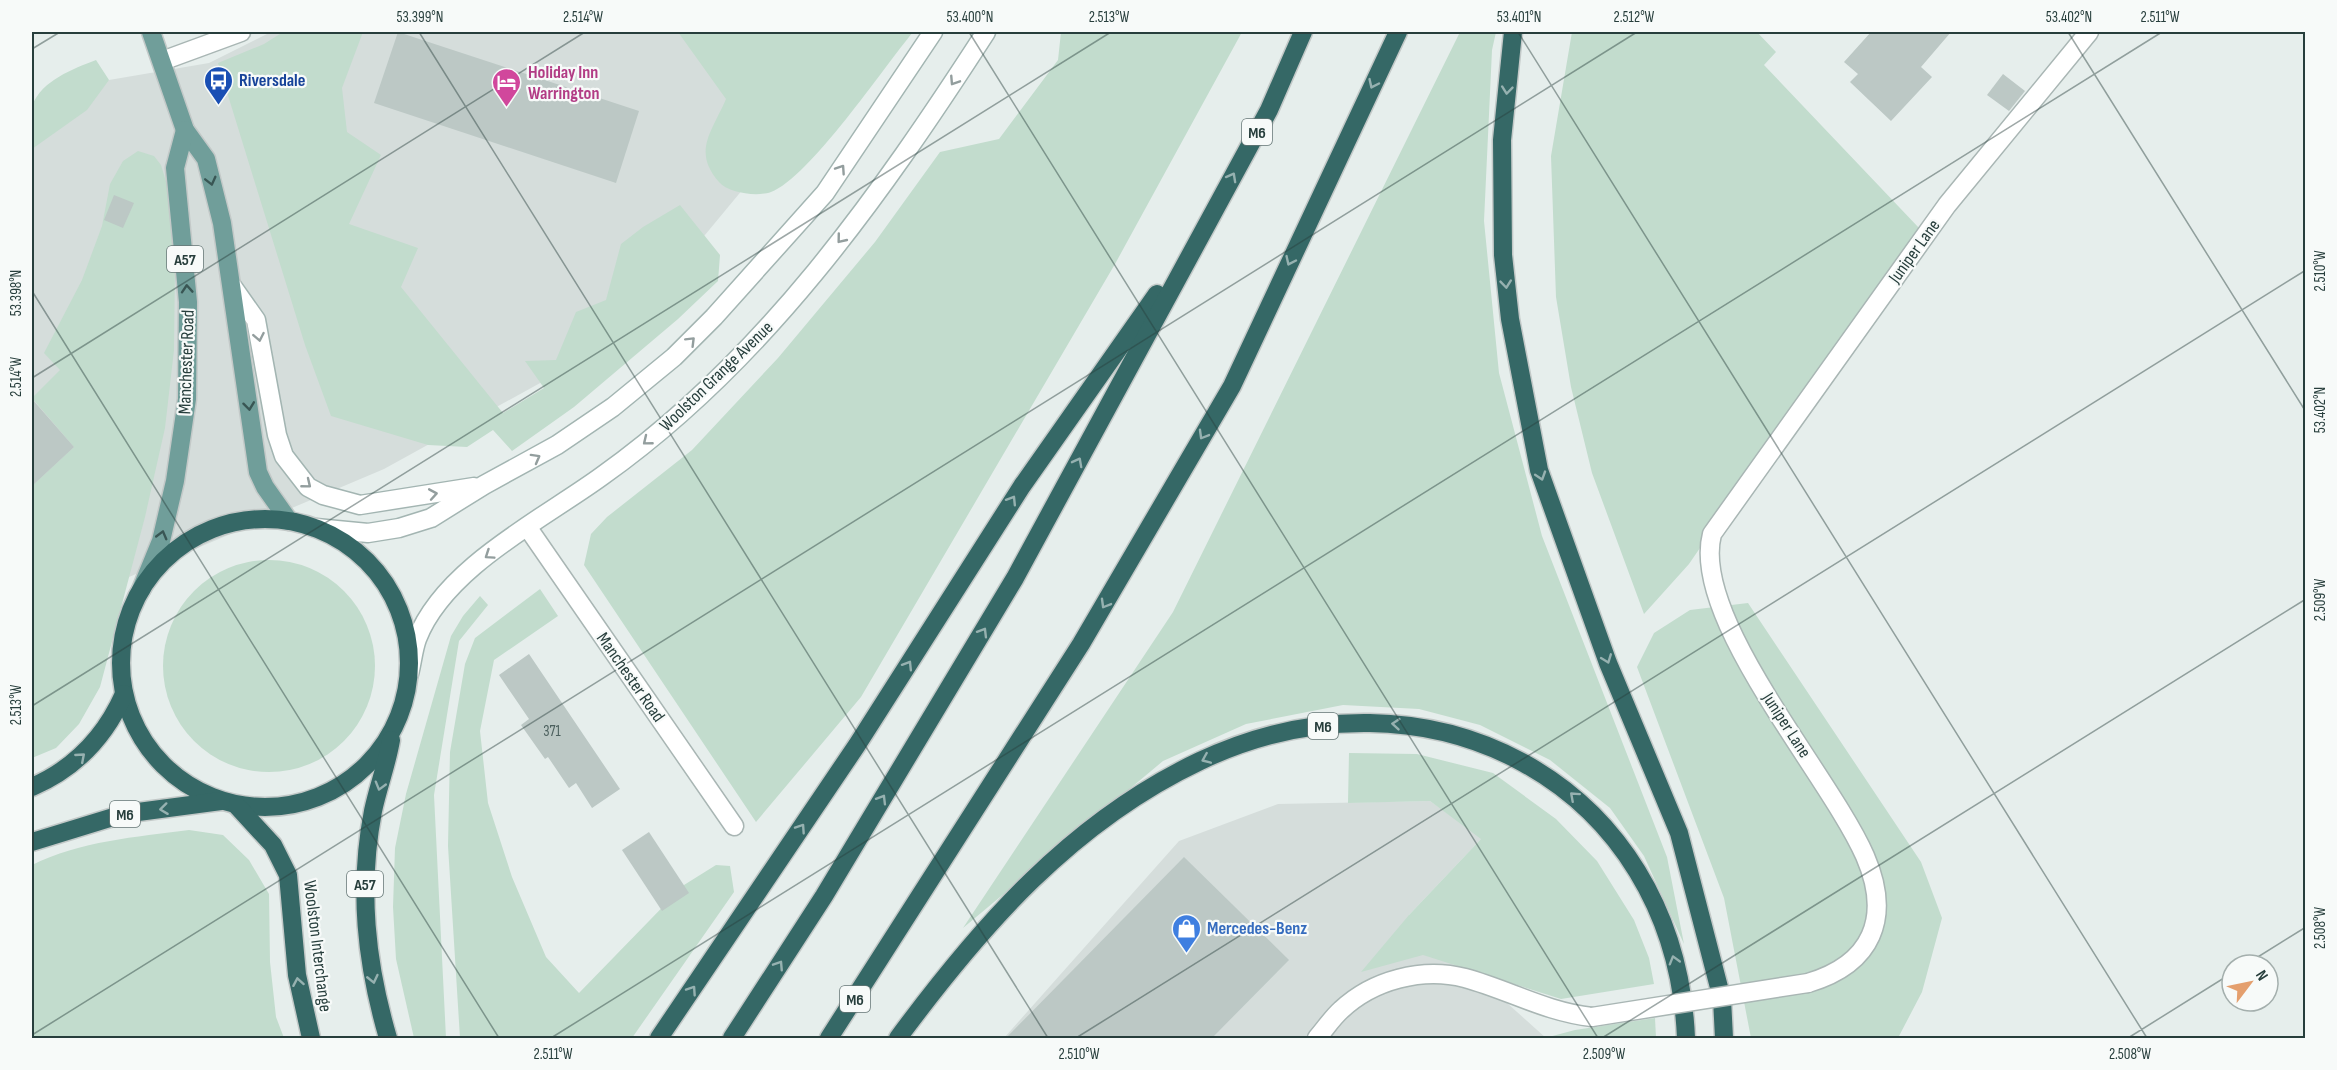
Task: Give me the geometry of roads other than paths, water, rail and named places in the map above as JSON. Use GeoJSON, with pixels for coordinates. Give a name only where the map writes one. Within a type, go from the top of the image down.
{"type":"FeatureCollection","features":[{"type":"Feature","properties":{"kind":"highway","name":"M6"},"geometry":{"type":"LineString","coordinates":[[732,1038],[824,896],[1015,578],[1269,110],[1303,32]]}},
{"type":"Feature","properties":{"kind":"highway","name":"M6"},"geometry":{"type":"LineString","coordinates":[[829,1038],[1081,644],[1232,386],[1398,32]]}},
{"type":"Feature","properties":{"kind":"highway"},"geometry":{"type":"LineString","coordinates":[[1513,32],[1502,140],[1503,255],[1512,329],[1534,448],[1539,470],[1608,663],[1679,833],[1722,999],[1724,1038]]}},
{"type":"Feature","properties":{"kind":"highway","name":"M6"},"geometry":{"type":"LineString","coordinates":[[659,1038],[857,745],[1022,486],[1203,229]]}},
{"type":"Feature","properties":{"kind":"highway","name":"Woolston Interchange"},"geometry":{"type":"LineString","coordinates":[[311,1038],[297,975],[288,876],[273,845],[229,803],[186,783],[160,762],[145,742],[133,720],[124,694],[122,649],[126,626],[141,590],[173,553],[205,532],[243,521],[289,521],[316,528],[343,542],[363,557],[388,588],[398,608],[408,640],[409,674],[404,702],[394,729],[374,809],[367,850],[364,894],[370,968],[388,1038]]}},
{"type":"Feature","properties":{"kind":"highway"},"geometry":{"type":"LineString","coordinates":[[32,787],[58,774],[89,750],[115,714],[124,694]]}},
{"type":"Feature","properties":{"kind":"highway","name":"M6"},"geometry":{"type":"LineString","coordinates":[[898,1038],[1000,912],[1050,861],[1100,821],[1154,786],[1201,761],[1254,740],[1318,726],[1374,722],[1420,726],[1460,735],[1498,749],[1567,790],[1592,813],[1616,840],[1638,872],[1658,913],[1675,960],[1684,1005],[1686,1038]]}},
{"type":"Feature","properties":{"kind":"highway","name":"Woolston Interchange"},"geometry":{"type":"LineString","coordinates":[[229,803],[280,807],[299,804],[328,793],[355,777],[371,761],[394,729]]}},
{"type":"Feature","properties":{"kind":"highway","name":"M6"},"geometry":{"type":"LineString","coordinates":[[32,842],[123,814],[229,803]]}},
{"type":"Feature","properties":{"kind":"main road","name":"A57"},"geometry":{"type":"LineString","coordinates":[[151,32],[185,130],[206,159],[222,223],[258,472],[265,487],[289,521]]}},
{"type":"Feature","properties":{"kind":"main road","name":"Manchester Road"},"geometry":{"type":"LineString","coordinates":[[141,590],[164,531],[175,481],[187,399],[188,302],[175,168],[185,130]]}},
{"type":"Feature","properties":{"kind":"street"},"geometry":{"type":"LineString","coordinates":[[162,61],[241,32]]}},
{"type":"Feature","properties":{"kind":"street"},"geometry":{"type":"LineString","coordinates":[[316,528],[368,533],[399,528],[431,518],[484,485],[557,446],[613,407],[674,357],[714,317],[825,193],[933,32]]}},
{"type":"Feature","properties":{"kind":"street","name":"Woolston Grange Avenue"},"geometry":{"type":"LineString","coordinates":[[409,674],[417,639],[441,600],[475,565],[605,475],[656,434],[753,345],[863,211],[917,138],[986,32]]}},
{"type":"Feature","properties":{"kind":"street","name":"Juniper Lane"},"geometry":{"type":"LineString","coordinates":[[1317,1038],[1341,1010],[1366,991],[1398,978],[1435,974],[1465,978],[1565,1014],[1592,1017],[1808,983],[1845,969],[1858,957],[1868,942],[1874,922],[1872,880],[1865,857],[1830,793],[1732,634],[1713,588],[1708,567],[1708,549],[1712,534],[1947,205],[2089,32]]}},
{"type":"Feature","properties":{"kind":"street"},"geometry":{"type":"LineString","coordinates":[[232,286],[256,320],[277,435],[284,456],[308,486],[323,495],[360,505],[484,485]]}},
{"type":"Feature","properties":{"kind":"street","name":"Manchester Road"},"geometry":{"type":"LineString","coordinates":[[528,528],[734,826]]}},
{"type":"Feature","properties":{"kind":"place","name":"Riversdale"},"geometry":{"type":"Point","coordinates":[218,106]}},
{"type":"Feature","properties":{"kind":"place","name":"Holiday Inn Warrington"},"geometry":{"type":"Point","coordinates":[507,108]}},
{"type":"Feature","properties":{"kind":"place","name":"Mercedes-Benz"},"geometry":{"type":"Point","coordinates":[1186,954]}}]}
